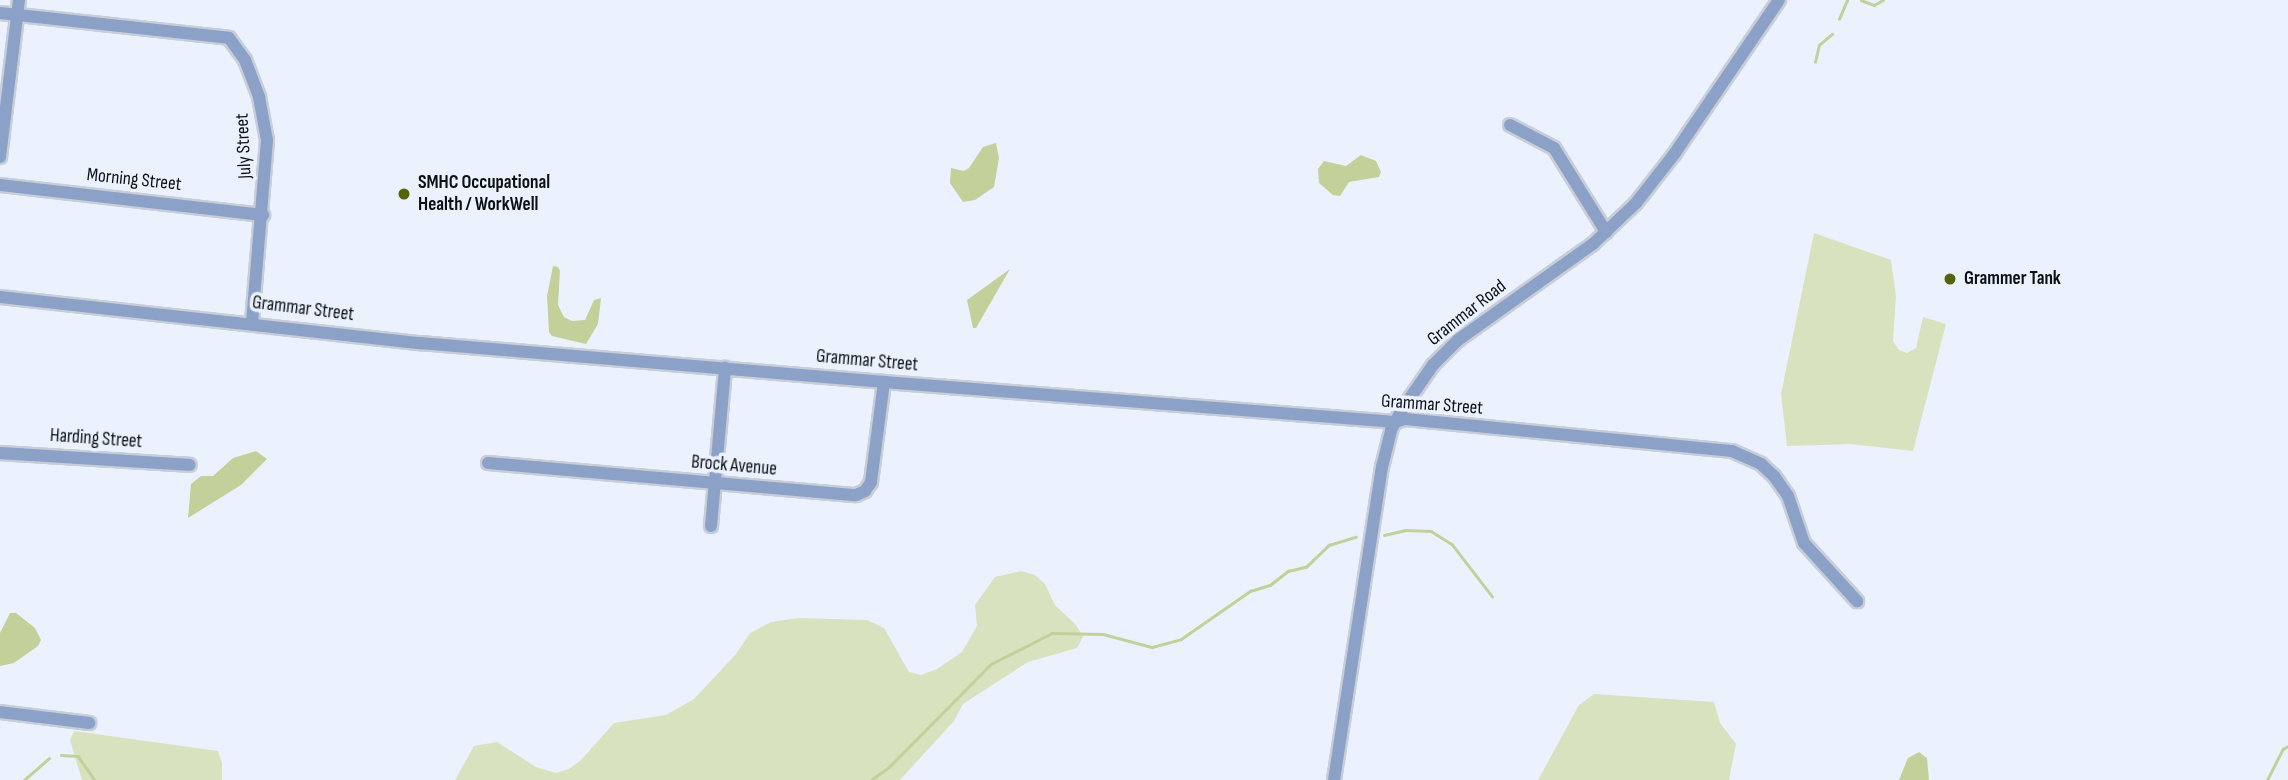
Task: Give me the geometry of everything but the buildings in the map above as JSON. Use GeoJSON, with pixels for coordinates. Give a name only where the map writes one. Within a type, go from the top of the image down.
{"type":"FeatureCollection","features":[{"type":"Feature","properties":{"kind":"street"},"geometry":{"type":"LineString","coordinates":[[0,157],[19,0]]}},
{"type":"Feature","properties":{"kind":"street","name":"Grammar Road"},"geometry":{"type":"LineString","coordinates":[[1334,780],[1375,513],[1387,445],[1395,422],[1433,365],[1458,340],[1606,232],[1636,203],[1669,161],[1779,0]]}},
{"type":"Feature","properties":{"kind":"street","name":"July Street"},"geometry":{"type":"LineString","coordinates":[[0,13],[229,38],[245,60],[263,114],[267,169],[252,322]]}},
{"type":"Feature","properties":{"kind":"street"},"geometry":{"type":"LineString","coordinates":[[1510,125],[1539,138],[1557,152],[1606,232]]}},
{"type":"Feature","properties":{"kind":"street","name":"Morning Street"},"geometry":{"type":"LineString","coordinates":[[0,184],[263,215]]}},
{"type":"Feature","properties":{"kind":"street","name":"Grammar Street"},"geometry":{"type":"LineString","coordinates":[[0,297],[420,342],[1395,422],[1405,419],[1732,451],[1761,464],[1774,476],[1788,496],[1804,543],[1857,601]]}},
{"type":"Feature","properties":{"kind":"street"},"geometry":{"type":"LineString","coordinates":[[711,526],[725,368]]}},
{"type":"Feature","properties":{"kind":"street","name":"Brock Avenue"},"geometry":{"type":"LineString","coordinates":[[488,463],[850,495],[862,493],[869,487],[874,473],[884,382]]}},
{"type":"Feature","properties":{"kind":"street","name":"Harding Street"},"geometry":{"type":"LineString","coordinates":[[0,453],[190,465]]}},
{"type":"Feature","properties":{"kind":"street"},"geometry":{"type":"LineString","coordinates":[[0,712],[89,723]]}},
{"type":"Feature","properties":{"kind":"shaded area"},"geometry":{"type":"Polygon","coordinates":[[[996,143],[999,158],[994,187],[975,200],[963,202],[950,183],[951,168],[964,171],[983,147],[996,143]]]}},
{"type":"Feature","properties":{"kind":"shaded area"},"geometry":{"type":"Polygon","coordinates":[[[1361,155],[1376,161],[1381,172],[1379,177],[1349,182],[1340,196],[1333,195],[1319,183],[1318,169],[1324,161],[1346,166],[1361,155]]]}},
{"type":"Feature","properties":{"kind":"shaded area"},"geometry":{"type":"Polygon","coordinates":[[[1814,233],[1891,260],[1896,296],[1893,341],[1899,350],[1907,353],[1916,348],[1923,317],[1946,324],[1913,451],[1851,444],[1787,446],[1781,394],[1814,233]]]}},
{"type":"Feature","properties":{"kind":"shaded area"},"geometry":{"type":"Polygon","coordinates":[[[553,266],[560,271],[558,305],[564,317],[572,321],[585,320],[594,300],[601,298],[598,324],[586,344],[552,336],[549,332],[547,296],[553,266]]]}},
{"type":"Feature","properties":{"kind":"shaded area"},"geometry":{"type":"Polygon","coordinates":[[[1010,269],[976,328],[973,328],[967,300],[1010,269]]]}},
{"type":"Feature","properties":{"kind":"shaded area"},"geometry":{"type":"Polygon","coordinates":[[[256,451],[267,459],[241,485],[188,518],[191,484],[201,476],[213,476],[233,458],[256,451]]]}},
{"type":"Feature","properties":{"kind":"shaded area"},"geometry":{"type":"Polygon","coordinates":[[[1021,571],[1035,575],[1045,584],[1055,605],[1076,625],[1083,637],[1077,648],[1028,662],[963,704],[954,721],[900,780],[455,780],[474,746],[497,742],[536,767],[556,773],[569,769],[581,760],[614,723],[666,715],[694,699],[736,654],[750,633],[771,622],[798,618],[867,620],[884,628],[909,672],[921,675],[937,669],[962,652],[977,626],[975,605],[995,577],[1021,571]]]}},
{"type":"Feature","properties":{"kind":"shaded area"},"geometry":{"type":"Polygon","coordinates":[[[10,613],[16,613],[35,628],[41,640],[38,646],[14,663],[0,666],[0,633],[10,613]]]}},
{"type":"Feature","properties":{"kind":"shaded area"},"geometry":{"type":"Polygon","coordinates":[[[1594,694],[1714,702],[1720,723],[1736,744],[1729,780],[1538,780],[1579,705],[1594,694]]]}},
{"type":"Feature","properties":{"kind":"shaded area"},"geometry":{"type":"Polygon","coordinates":[[[74,731],[218,751],[222,763],[222,780],[82,780],[70,740],[74,731]]]}},
{"type":"Feature","properties":{"kind":"shaded area"},"geometry":{"type":"Polygon","coordinates":[[[1919,752],[1927,758],[1929,780],[1899,780],[1908,758],[1919,752]]]}},
{"type":"Feature","properties":{"kind":"waterway"},"geometry":{"type":"LineString","coordinates":[[1839,19],[1847,0]]}},
{"type":"Feature","properties":{"kind":"waterway"},"geometry":{"type":"LineString","coordinates":[[1861,0],[1874,5],[1883,0]]}},
{"type":"Feature","properties":{"kind":"waterway"},"geometry":{"type":"LineString","coordinates":[[1815,62],[1819,45],[1832,34]]}},
{"type":"Feature","properties":{"kind":"waterway"},"geometry":{"type":"LineString","coordinates":[[1384,535],[1405,530],[1431,531],[1452,544],[1492,596]]}},
{"type":"Feature","properties":{"kind":"waterway"},"geometry":{"type":"LineString","coordinates":[[871,780],[889,767],[991,664],[1052,633],[1103,634],[1152,647],[1181,639],[1250,591],[1270,585],[1288,571],[1306,567],[1329,545],[1356,537]]}},
{"type":"Feature","properties":{"kind":"waterway"},"geometry":{"type":"LineString","coordinates":[[2267,780],[2283,749],[2288,746]]}},
{"type":"Feature","properties":{"kind":"waterway"},"geometry":{"type":"LineString","coordinates":[[61,755],[78,756],[95,780]]}},
{"type":"Feature","properties":{"kind":"waterway"},"geometry":{"type":"LineString","coordinates":[[24,780],[49,758]]}},
{"type":"Feature","properties":{"kind":"place","name":"SMHC Occupational Health / WorkWell"},"geometry":{"type":"Point","coordinates":[404,194]}},
{"type":"Feature","properties":{"kind":"place","name":"Grammer Tank"},"geometry":{"type":"Point","coordinates":[1950,279]}}]}
